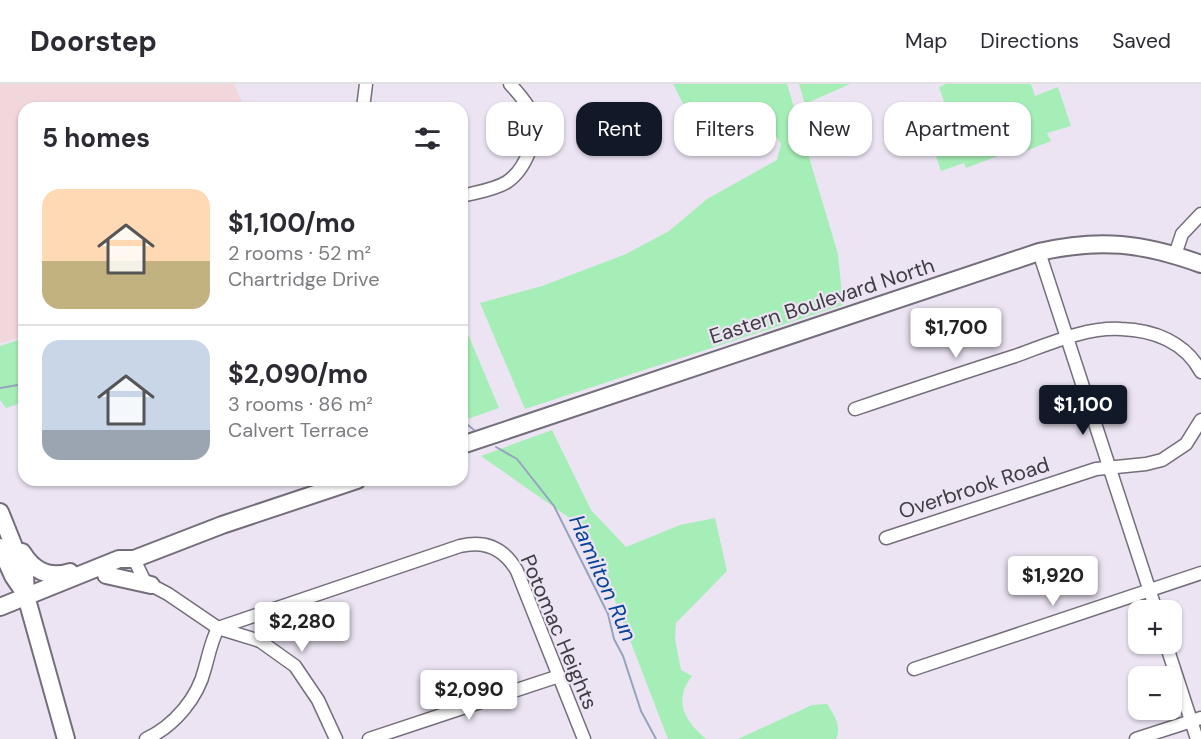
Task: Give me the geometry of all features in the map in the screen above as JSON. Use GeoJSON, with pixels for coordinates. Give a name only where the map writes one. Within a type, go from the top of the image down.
{"type":"FeatureCollection","features":[{"type":"Feature","properties":{"kind":"main road","name":"Eastern Boulevard North"},"geometry":{"type":"LineString","coordinates":[[468,443],[1039,252],[1066,246],[1122,243],[1154,248],[1201,264]]}},
{"type":"Feature","properties":{"kind":"main road"},"geometry":{"type":"LineString","coordinates":[[0,607],[100,572],[119,559],[134,559],[222,525],[339,486]]}},
{"type":"Feature","properties":{"kind":"main road"},"geometry":{"type":"LineString","coordinates":[[0,511],[29,564],[45,574],[62,574],[86,566],[100,572],[151,585]]}},
{"type":"Feature","properties":{"kind":"main road"},"geometry":{"type":"LineString","coordinates":[[0,511],[25,574],[26,596],[66,739]]}},
{"type":"Feature","properties":{"kind":"main road"},"geometry":{"type":"LineString","coordinates":[[0,547],[13,576],[26,596]]}},
{"type":"Feature","properties":{"kind":"street"},"geometry":{"type":"LineString","coordinates":[[364,102],[366,84]]}},
{"type":"Feature","properties":{"kind":"street"},"geometry":{"type":"LineString","coordinates":[[468,194],[509,181],[522,165],[530,148],[534,123],[532,114],[510,84]]}},
{"type":"Feature","properties":{"kind":"street"},"geometry":{"type":"LineString","coordinates":[[1175,255],[1189,224],[1201,214]]}},
{"type":"Feature","properties":{"kind":"street"},"geometry":{"type":"LineString","coordinates":[[1039,252],[1153,600]]}},
{"type":"Feature","properties":{"kind":"street"},"geometry":{"type":"LineString","coordinates":[[855,409],[1066,339],[1103,329],[1119,328],[1157,334],[1185,350],[1201,372]]}},
{"type":"Feature","properties":{"kind":"street","name":"Overbrook Road"},"geometry":{"type":"LineString","coordinates":[[886,538],[1096,469],[1146,464],[1168,456],[1186,444],[1201,420]]}},
{"type":"Feature","properties":{"kind":"street","name":"Potomac Heights"},"geometry":{"type":"LineString","coordinates":[[218,628],[460,546],[483,543],[503,552],[511,561],[584,739]]}},
{"type":"Feature","properties":{"kind":"street"},"geometry":{"type":"LineString","coordinates":[[134,559],[144,580],[151,585],[218,628],[260,641],[295,666],[318,700],[336,739]]}},
{"type":"Feature","properties":{"kind":"street"},"geometry":{"type":"LineString","coordinates":[[914,669],[1201,573]]}},
{"type":"Feature","properties":{"kind":"street"},"geometry":{"type":"LineString","coordinates":[[146,739],[169,725],[191,700],[201,682],[209,646],[218,628]]}},
{"type":"Feature","properties":{"kind":"street"},"geometry":{"type":"LineString","coordinates":[[1170,654],[1196,720],[1197,739]]}},
{"type":"Feature","properties":{"kind":"street"},"geometry":{"type":"LineString","coordinates":[[369,739],[559,675]]}},
{"type":"Feature","properties":{"kind":"street"},"geometry":{"type":"LineString","coordinates":[[1136,739],[1196,720]]}},
{"type":"Feature","properties":{"kind":"shaded area"},"geometry":{"type":"Polygon","coordinates":[[[0,84],[234,84],[242,102],[18,102],[18,338],[0,343],[0,84]]]}},
{"type":"Feature","properties":{"kind":"green space"},"geometry":{"type":"Polygon","coordinates":[[[673,84],[787,84],[792,102],[788,102],[788,156],[809,156],[838,254],[843,305],[525,409],[480,303],[542,286],[626,254],[669,231],[707,199],[777,160],[781,144],[776,136],[776,102],[682,102],[673,84]]]}},
{"type":"Feature","properties":{"kind":"green space"},"geometry":{"type":"Polygon","coordinates":[[[799,84],[850,84],[810,102],[804,102],[799,84]]]}},
{"type":"Feature","properties":{"kind":"green space"},"geometry":{"type":"Polygon","coordinates":[[[946,84],[1031,84],[1035,96],[1058,87],[1071,126],[1047,133],[1051,141],[1031,149],[1031,102],[944,102],[939,87],[946,84]]]}},
{"type":"Feature","properties":{"kind":"green space"},"geometry":{"type":"Polygon","coordinates":[[[936,156],[998,156],[966,168],[964,163],[941,171],[936,156]]]}},
{"type":"Feature","properties":{"kind":"green space"},"geometry":{"type":"Polygon","coordinates":[[[468,334],[499,408],[468,419],[468,334]]]}},
{"type":"Feature","properties":{"kind":"green space"},"geometry":{"type":"Polygon","coordinates":[[[18,340],[18,404],[6,408],[0,400],[0,346],[18,340]]]}},
{"type":"Feature","properties":{"kind":"green space"},"geometry":{"type":"Polygon","coordinates":[[[552,430],[591,510],[626,547],[680,525],[715,518],[727,571],[676,623],[675,639],[681,670],[692,676],[683,694],[684,710],[692,725],[706,739],[668,739],[588,531],[481,456],[552,430]]]}},
{"type":"Feature","properties":{"kind":"green space"},"geometry":{"type":"Polygon","coordinates":[[[827,704],[838,725],[836,739],[738,739],[812,705],[827,704]]]}},
{"type":"Feature","properties":{"kind":"waterway","name":"Hamilton Run"},"geometry":{"type":"LineString","coordinates":[[0,388],[18,385]]}},
{"type":"Feature","properties":{"kind":"waterway","name":"Hamilton Run"},"geometry":{"type":"LineString","coordinates":[[468,425],[474,430]]}},
{"type":"Feature","properties":{"kind":"waterway","name":"Hamilton Run"},"geometry":{"type":"LineString","coordinates":[[496,447],[517,459],[554,506],[608,614],[614,639],[623,656],[641,711],[656,739]]}}]}
